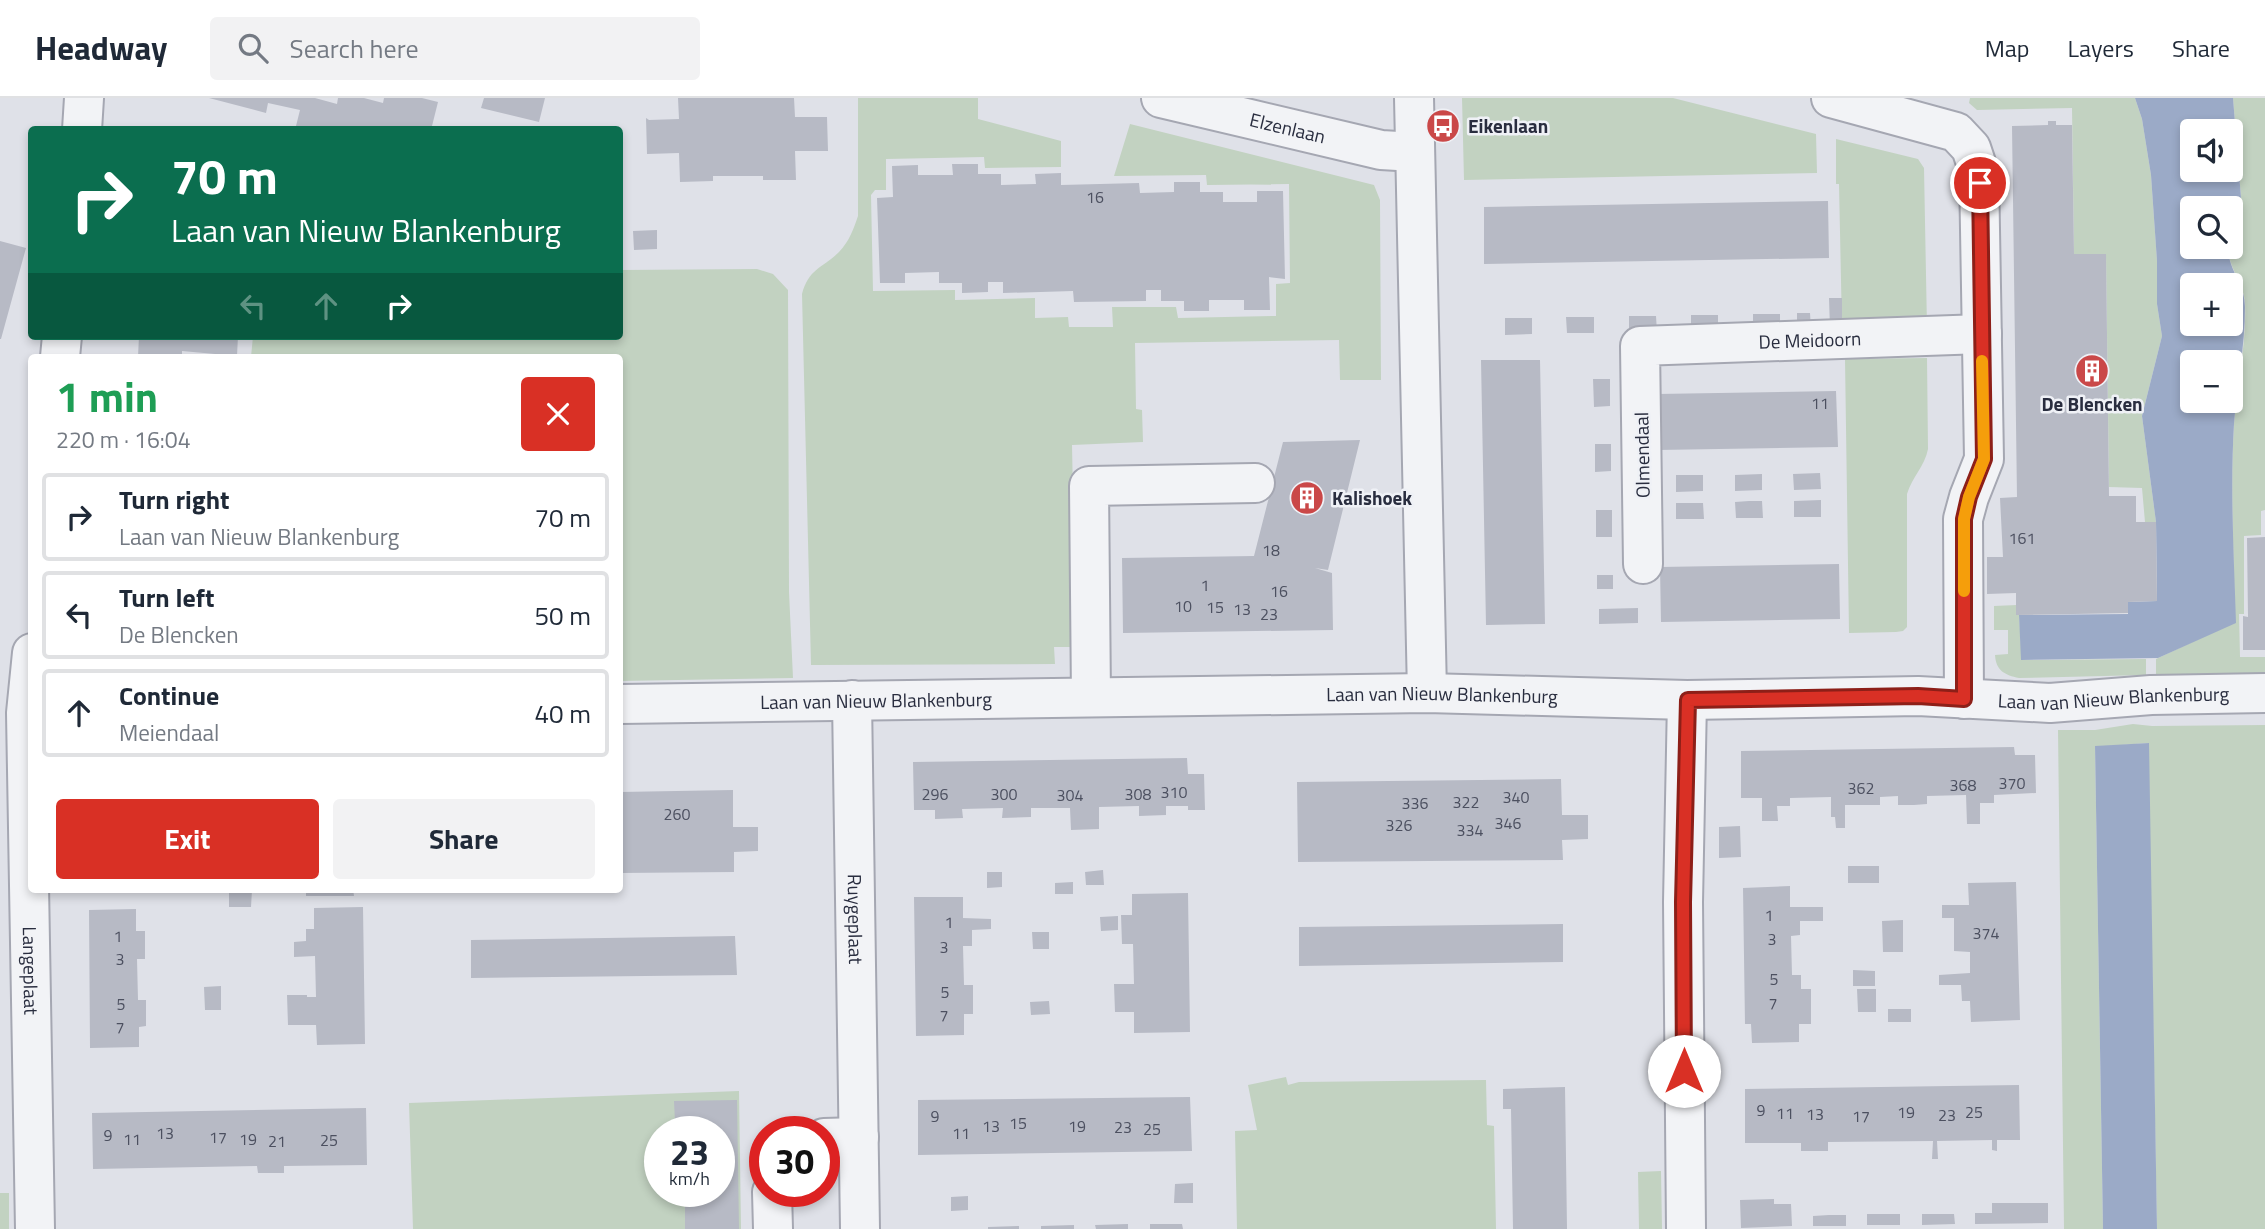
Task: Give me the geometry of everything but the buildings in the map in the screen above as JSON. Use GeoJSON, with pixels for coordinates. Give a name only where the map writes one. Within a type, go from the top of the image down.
{"type":"FeatureCollection","features":[{"type":"Feature","properties":{"kind":"street"},"geometry":{"type":"LineString","coordinates":[[82,126],[84,98]]}},
{"type":"Feature","properties":{"kind":"street","name":"Elzenlaan"},"geometry":{"type":"LineString","coordinates":[[1161,98],[1381,150],[1415,152]]}},
{"type":"Feature","properties":{"kind":"street"},"geometry":{"type":"LineString","coordinates":[[1414,98],[1427,693]]}},
{"type":"Feature","properties":{"kind":"street"},"geometry":{"type":"LineString","coordinates":[[1831,98],[1932,110],[1971,148],[1977,162],[1980,183],[1984,459],[1969,497],[1964,519],[1964,699]]}},
{"type":"Feature","properties":{"kind":"street","name":"De Meidoorn"},"geometry":{"type":"LineString","coordinates":[[1640,346],[1982,334]]}},
{"type":"Feature","properties":{"kind":"street","name":"Olmendaal"},"geometry":{"type":"LineString","coordinates":[[1640,346],[1643,564]]}},
{"type":"Feature","properties":{"kind":"street"},"geometry":{"type":"LineString","coordinates":[[1091,697],[1089,486],[1255,483]]}},
{"type":"Feature","properties":{"kind":"street","name":"Langeplaat"},"geometry":{"type":"LineString","coordinates":[[28,671],[19,713],[34,1229]]}},
{"type":"Feature","properties":{"kind":"street","name":"Laan van Nieuw Blankenburg"},"geometry":{"type":"LineString","coordinates":[[623,704],[1427,693],[1688,700],[1918,696],[2050,703],[2151,695],[2265,693]]}},
{"type":"Feature","properties":{"kind":"street"},"geometry":{"type":"LineString","coordinates":[[1686,1229],[1683,902],[1688,700]]}},
{"type":"Feature","properties":{"kind":"street","name":"Ruygeplaat"},"geometry":{"type":"LineString","coordinates":[[852,701],[841,1138],[860,1229]]}},
{"type":"Feature","properties":{"kind":"street"},"geometry":{"type":"LineString","coordinates":[[772,1207],[773,1229]]}},
{"type":"Feature","properties":{"kind":"green space"},"geometry":{"type":"Polygon","coordinates":[[[858,98],[978,98],[978,119],[1061,141],[1061,167],[985,168],[984,157],[886,159],[886,190],[875,190],[871,195],[873,291],[955,290],[955,300],[1035,298],[1035,318],[1068,317],[1069,327],[1113,327],[1112,307],[1176,307],[1178,318],[1276,316],[1276,284],[1290,283],[1289,184],[1207,185],[1206,175],[1114,176],[1130,124],[1374,185],[1380,200],[1381,380],[1340,380],[1339,340],[1135,343],[1136,409],[1142,410],[1143,442],[1072,445],[1076,647],[1054,647],[1055,664],[811,665],[802,294],[808,279],[846,244],[858,216],[858,98]]]}},
{"type":"Feature","properties":{"kind":"green space"},"geometry":{"type":"Polygon","coordinates":[[[1462,98],[1673,98],[1816,134],[1817,173],[1464,180],[1462,98]]]}},
{"type":"Feature","properties":{"kind":"green space"},"geometry":{"type":"Polygon","coordinates":[[[1970,98],[2135,98],[2142,119],[2151,175],[2157,304],[2162,336],[2142,416],[2156,522],[2145,522],[2142,488],[2109,487],[2106,255],[2074,254],[2072,108],[1977,110],[1969,103],[1970,98]]]}},
{"type":"Feature","properties":{"kind":"green space"},"geometry":{"type":"Polygon","coordinates":[[[2233,98],[2265,98],[2265,510],[2261,511],[2261,535],[2244,536],[2244,614],[2239,614],[2240,657],[2265,657],[2265,683],[2210,684],[2210,674],[2156,675],[2156,659],[2235,622],[2233,449],[2235,413],[2243,413],[2245,302],[2243,273],[2235,273],[2230,259],[2243,259],[2243,196],[2241,196],[2240,182],[2243,182],[2243,119],[2235,119],[2233,98]]]}},
{"type":"Feature","properties":{"kind":"green space"},"geometry":{"type":"Polygon","coordinates":[[[1836,139],[1918,159],[1924,168],[1927,328],[1842,328],[1836,139]]]}},
{"type":"Feature","properties":{"kind":"green space"},"geometry":{"type":"Polygon","coordinates":[[[757,269],[773,274],[788,290],[789,592],[793,678],[623,681],[623,354],[251,354],[253,340],[623,340],[623,270],[757,269]]]}},
{"type":"Feature","properties":{"kind":"green space"},"geometry":{"type":"Polygon","coordinates":[[[1927,358],[1928,449],[1907,494],[1907,627],[1896,632],[1849,633],[1845,359],[1927,358]]]}},
{"type":"Feature","properties":{"kind":"green space"},"geometry":{"type":"Polygon","coordinates":[[[2017,605],[2022,660],[2146,659],[2146,675],[2019,678],[2006,674],[1999,669],[1995,655],[2008,654],[2008,630],[1994,630],[1994,606],[2017,605]]]}},
{"type":"Feature","properties":{"kind":"green space"},"geometry":{"type":"Polygon","coordinates":[[[2133,724],[2265,725],[2265,1229],[2157,1229],[2148,743],[2095,747],[2103,1229],[2064,1229],[2058,730],[2095,730],[2133,724]]]}},
{"type":"Feature","properties":{"kind":"green space"},"geometry":{"type":"Polygon","coordinates":[[[1286,1077],[1288,1085],[1299,1082],[1486,1080],[1487,1125],[1494,1126],[1496,1229],[1237,1229],[1235,1131],[1257,1130],[1248,1085],[1286,1077]]]}},
{"type":"Feature","properties":{"kind":"green space"},"geometry":{"type":"Polygon","coordinates":[[[739,1091],[741,1229],[413,1229],[409,1103],[739,1091]]]}},
{"type":"Feature","properties":{"kind":"green space"},"geometry":{"type":"Polygon","coordinates":[[[1661,1171],[1662,1229],[1639,1229],[1638,1172],[1661,1171]]]}},
{"type":"Feature","properties":{"kind":"green space"},"geometry":{"type":"Polygon","coordinates":[[[0,1193],[9,1193],[9,1229],[0,1229],[0,1193]]]}},
{"type":"Feature","properties":{"kind":"water"},"geometry":{"type":"Polygon","coordinates":[[[2135,98],[2233,98],[2235,119],[2180,119],[2180,182],[2240,182],[2241,196],[2180,196],[2180,259],[2230,259],[2235,273],[2180,273],[2180,336],[2243,336],[2243,295],[2245,307],[2242,350],[2180,350],[2180,413],[2235,413],[2233,524],[2236,623],[2158,658],[2021,660],[2019,615],[2128,614],[2128,602],[2157,601],[2156,522],[2142,416],[2162,336],[2157,304],[2151,175],[2142,119],[2135,98]]]}},
{"type":"Feature","properties":{"kind":"water"},"geometry":{"type":"Polygon","coordinates":[[[2149,743],[2157,1229],[2103,1229],[2095,746],[2149,743]]]}},
{"type":"Feature","properties":{"kind":"slow traffic"},"geometry":{"type":"LineString","coordinates":[[1964,591],[1964,519],[1969,497],[1984,459],[1982,361]]}},
{"type":"Feature","properties":{"kind":"place","name":"Eikenlaan"},"geometry":{"type":"Point","coordinates":[1443,126]}},
{"type":"Feature","properties":{"kind":"place","name":"De Blencken"},"geometry":{"type":"Point","coordinates":[2092,371]}},
{"type":"Feature","properties":{"kind":"place","name":"Kalishoek"},"geometry":{"type":"Point","coordinates":[1307,498]}},
{"type":"Feature","properties":{"kind":"route"},"geometry":{"type":"LineString","coordinates":[[1684,1071],[1683,902],[1688,700],[1918,696],[1964,699],[1964,519],[1969,497],[1984,459],[1980,183]]}}]}
